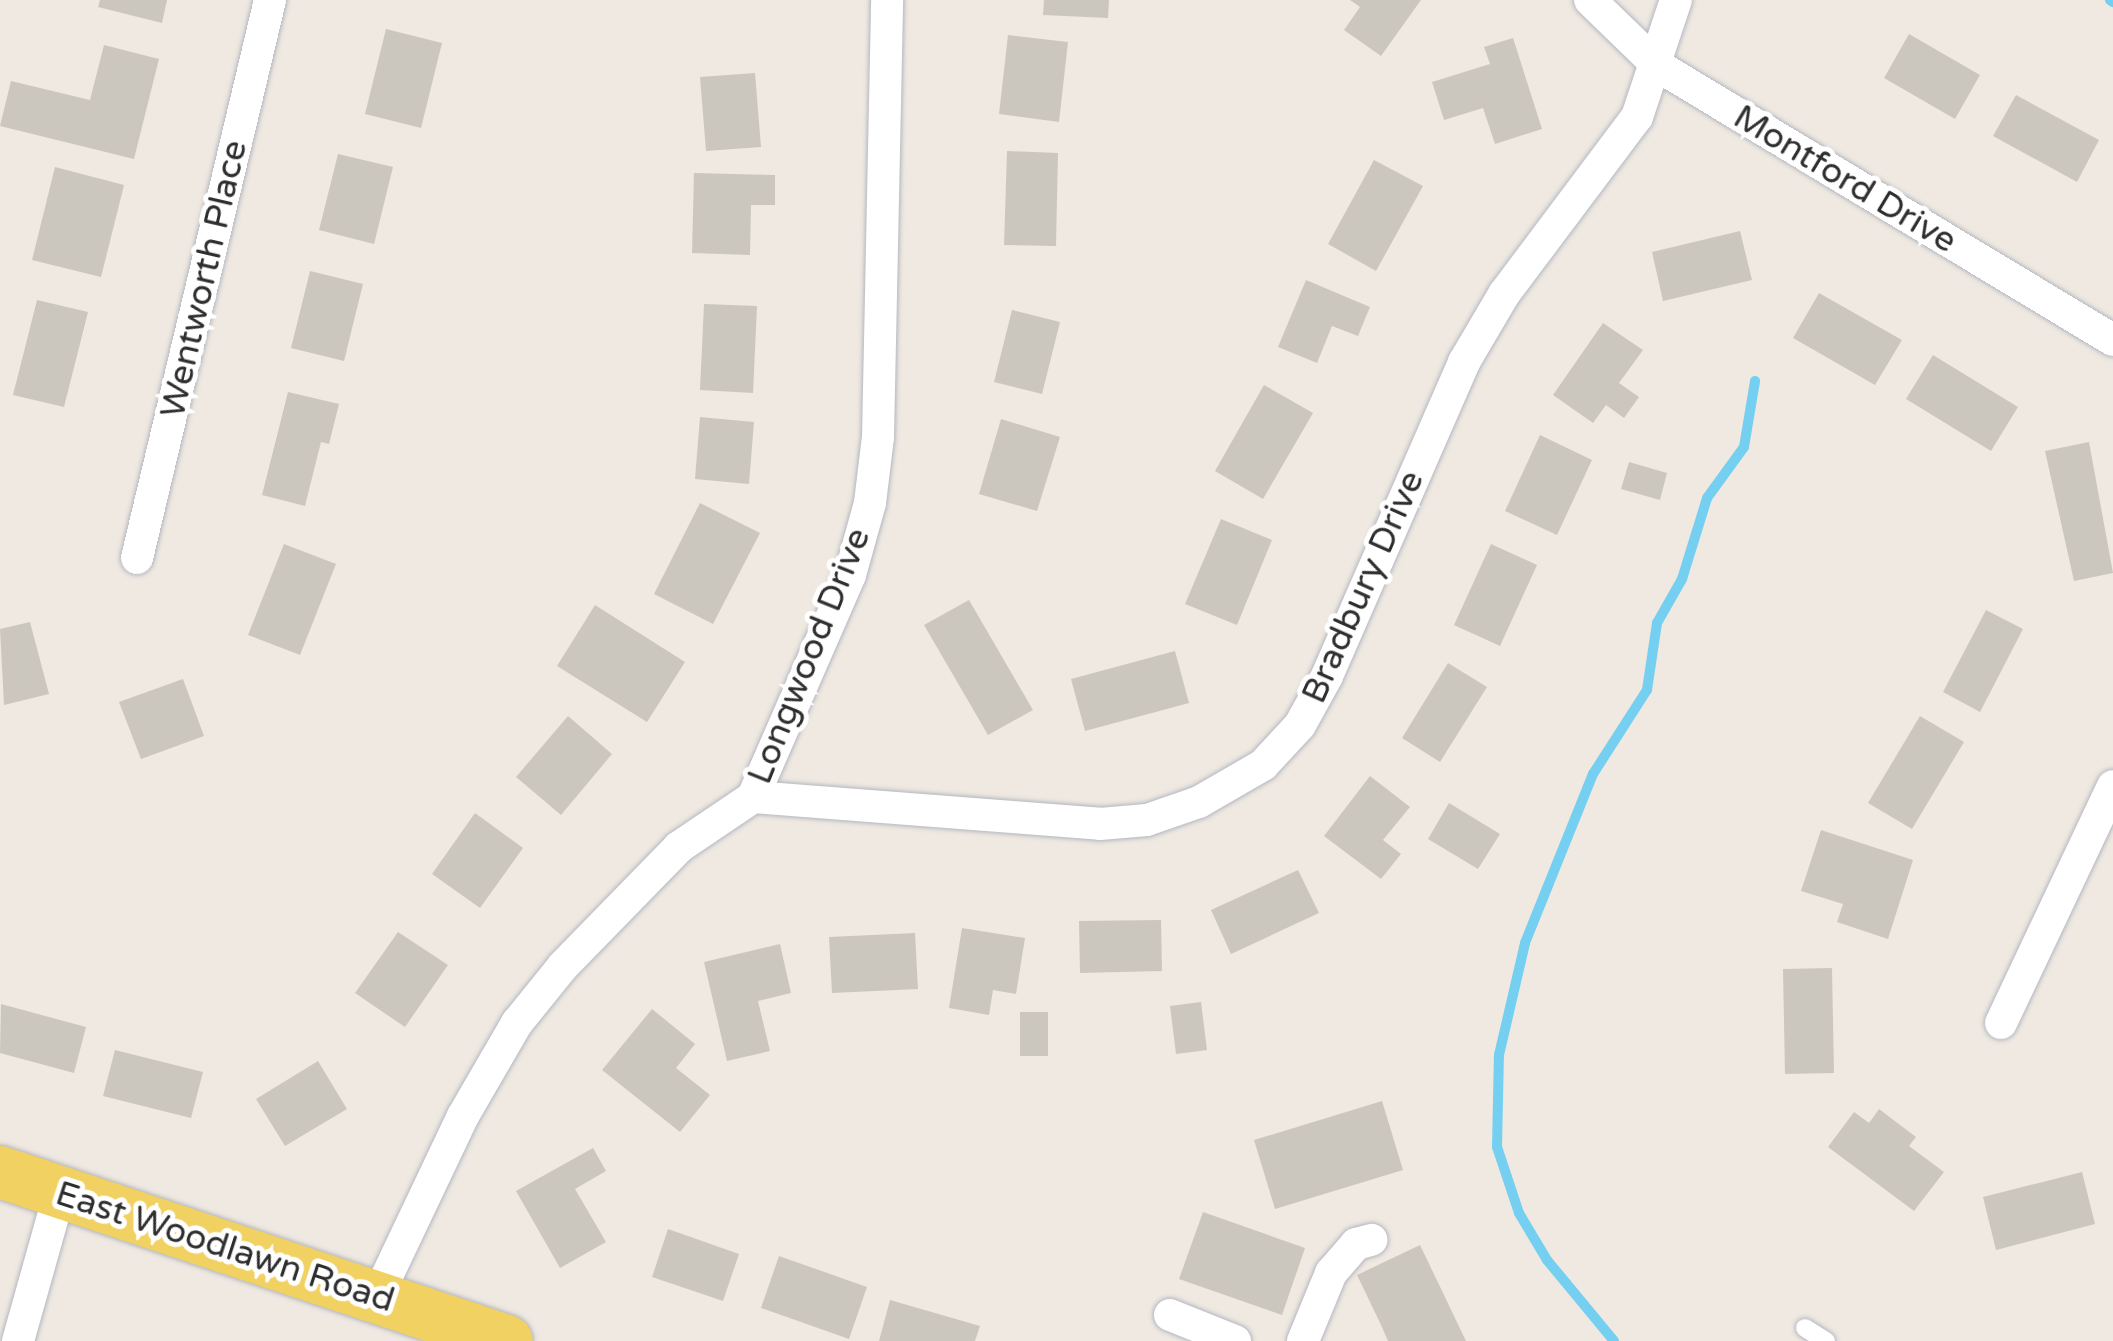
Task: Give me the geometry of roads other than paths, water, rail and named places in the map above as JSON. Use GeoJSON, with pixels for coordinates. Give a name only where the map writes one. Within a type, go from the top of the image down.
{"type":"FeatureCollection","features":[{"type":"Feature","properties":{"kind":"main road","name":"East Woodlawn Road"},"geometry":{"type":"LineString","coordinates":[[0,1172],[507,1341]]}},
{"type":"Feature","properties":{"kind":"street","name":"Wentworth Place"},"geometry":{"type":"LineString","coordinates":[[137,558],[270,0]]}},
{"type":"Feature","properties":{"kind":"street","name":"Longwood Drive"},"geometry":{"type":"LineString","coordinates":[[377,1298],[463,1116],[518,1023],[667,858],[753,797],[850,575],[870,503],[878,437],[886,0]]}},
{"type":"Feature","properties":{"kind":"street","name":"Montford Drive"},"geometry":{"type":"LineString","coordinates":[[1590,0],[1658,66],[2113,340]]}},
{"type":"Feature","properties":{"kind":"street","name":"Bradbury Drive"},"geometry":{"type":"LineString","coordinates":[[753,797],[1100,824],[1147,820],[1199,802],[1262,765],[1300,725],[1328,676],[1464,362],[1504,294],[1637,116],[1658,66],[1676,0]]}},
{"type":"Feature","properties":{"kind":"street"},"geometry":{"type":"LineString","coordinates":[[2001,1023],[2113,786]]}},
{"type":"Feature","properties":{"kind":"street"},"geometry":{"type":"LineString","coordinates":[[18,1341],[60,1192]]}},
{"type":"Feature","properties":{"kind":"street"},"geometry":{"type":"LineString","coordinates":[[1303,1341],[1332,1274],[1356,1244],[1371,1240]]}},
{"type":"Feature","properties":{"kind":"street"},"geometry":{"type":"LineString","coordinates":[[1170,1315],[1235,1341]]}},
{"type":"Feature","properties":{"kind":"lane"},"geometry":{"type":"LineString","coordinates":[[1805,1328],[1826,1341]]}},
{"type":"Feature","properties":{"kind":"waterway"},"geometry":{"type":"LineString","coordinates":[[1614,1341],[1547,1260],[1519,1213],[1497,1147],[1499,1055],[1525,943],[1593,774],[1647,690],[1657,623],[1682,579],[1707,498],[1744,447],[1755,381]]}}]}
